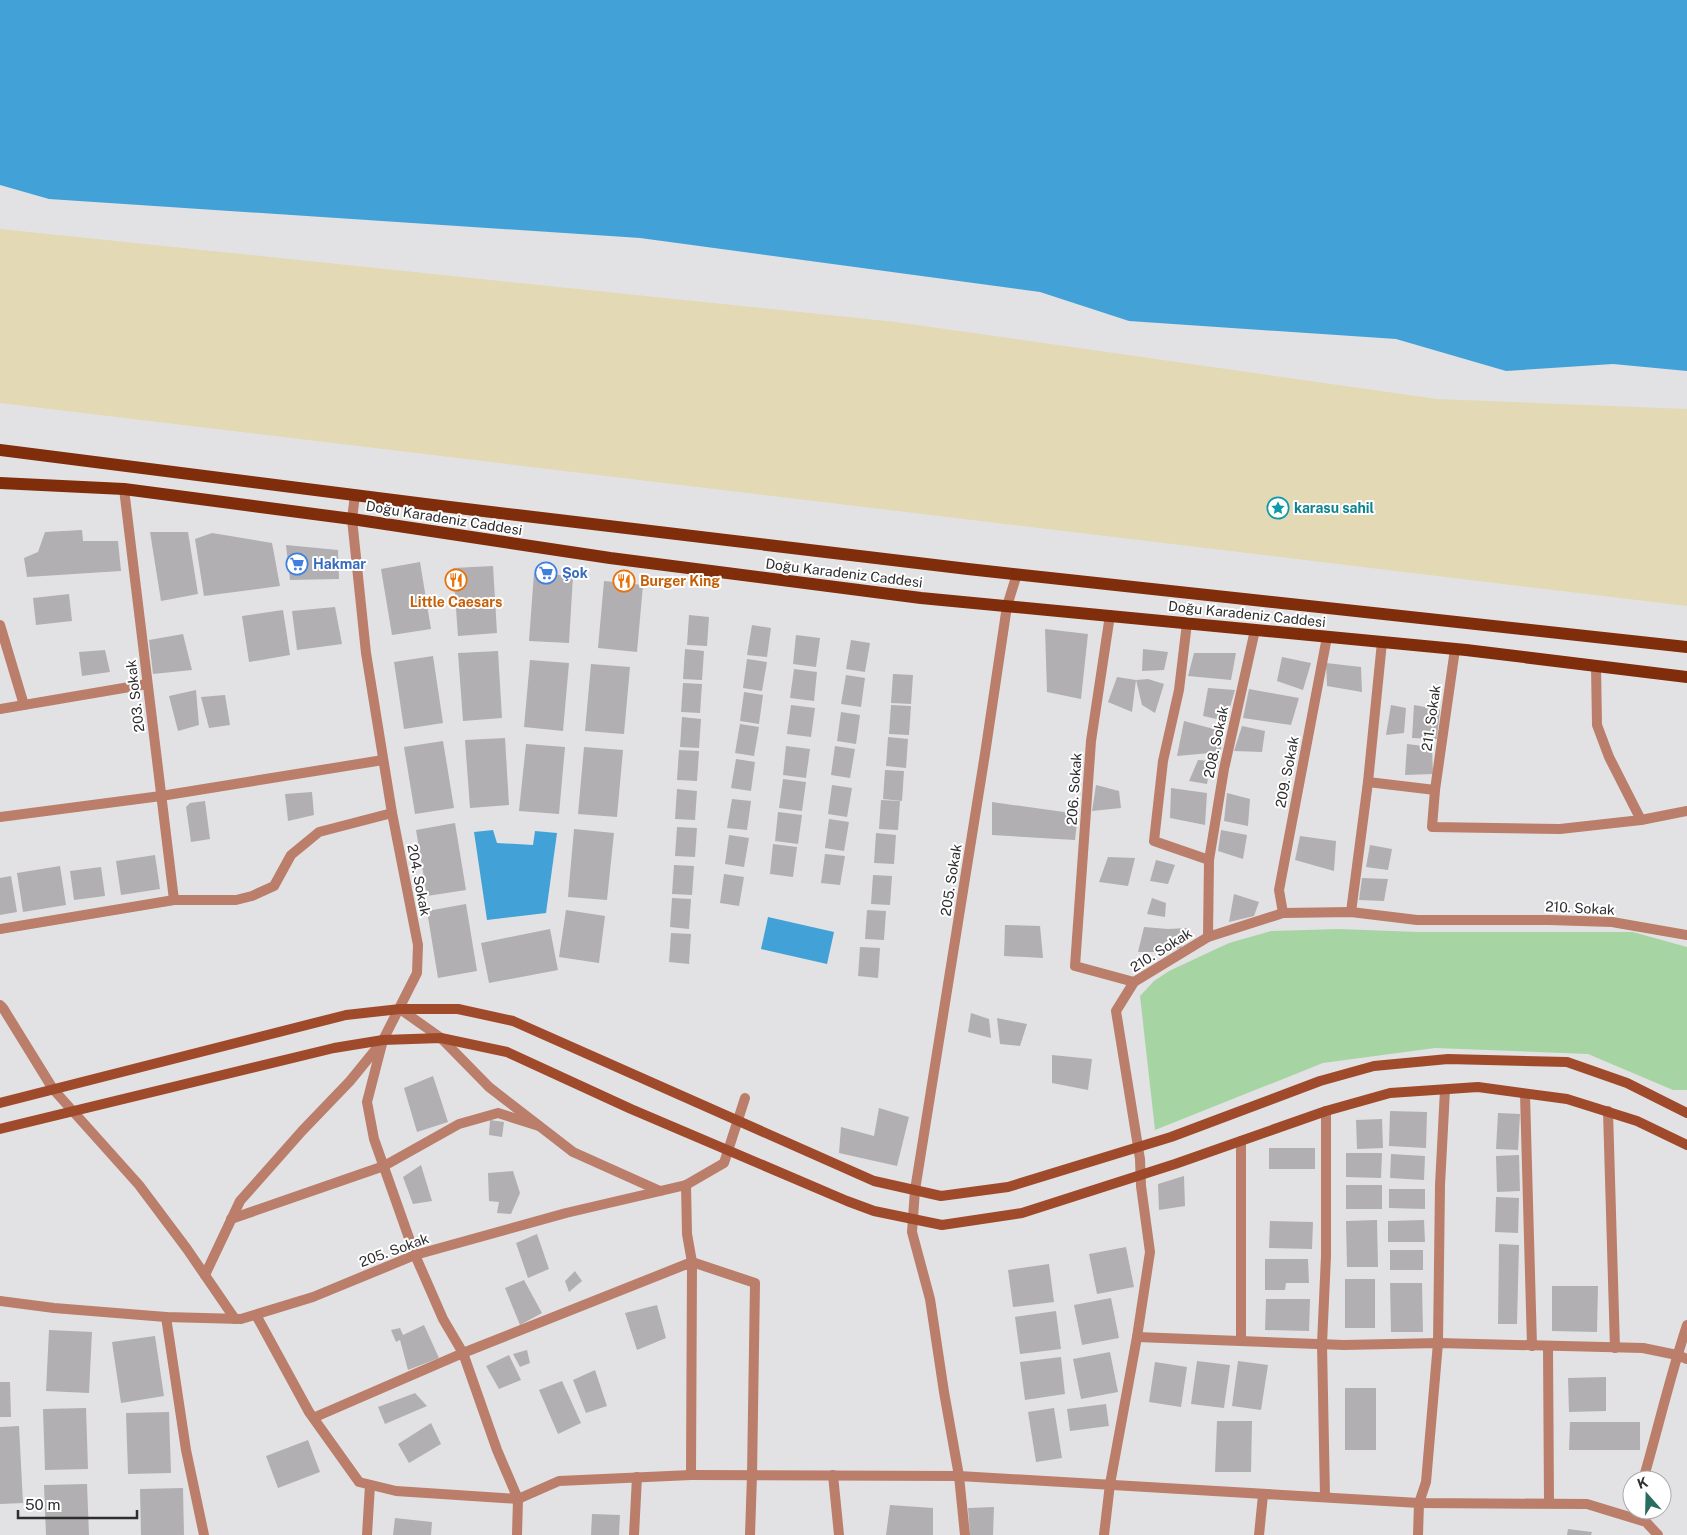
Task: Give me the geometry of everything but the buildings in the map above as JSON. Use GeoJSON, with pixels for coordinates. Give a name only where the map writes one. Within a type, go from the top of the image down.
{"type":"FeatureCollection","features":[{"type":"Feature","properties":{"kind":"main road","name":"Doğu Karadeniz Caddesi"},"geometry":{"type":"LineString","coordinates":[[0,450],[355,495],[1017,574],[1687,647]]}},
{"type":"Feature","properties":{"kind":"main road","name":"Doğu Karadeniz Caddesi"},"geometry":{"type":"LineString","coordinates":[[0,483],[124,490],[352,519],[610,558],[921,598],[1455,649],[1687,677]]}},
{"type":"Feature","properties":{"kind":"main road"},"geometry":{"type":"LineString","coordinates":[[0,1103],[346,1015],[400,1008],[458,1009],[512,1021],[874,1181],[941,1196],[1008,1187],[1171,1137],[1320,1081],[1374,1066],[1448,1059],[1567,1062],[1627,1083],[1687,1113]]}},
{"type":"Feature","properties":{"kind":"main road"},"geometry":{"type":"LineString","coordinates":[[0,1128],[334,1048],[383,1040],[441,1038],[508,1052],[631,1109],[847,1201],[874,1210],[942,1225],[1022,1213],[1141,1175],[1326,1110],[1390,1094],[1478,1087],[1566,1099],[1637,1121],[1687,1145]]}},
{"type":"Feature","properties":{"kind":"street","name":"203. Sokak"},"geometry":{"type":"LineString","coordinates":[[124,490],[174,900]]}},
{"type":"Feature","properties":{"kind":"street","name":"204. Sokak"},"geometry":{"type":"LineString","coordinates":[[355,495],[352,519],[366,652],[392,813],[418,945],[417,974],[383,1040],[367,1102],[374,1139],[415,1255],[443,1319],[463,1353],[497,1450],[518,1499]]}},
{"type":"Feature","properties":{"kind":"street","name":"205. Sokak"},"geometry":{"type":"LineString","coordinates":[[965,1535],[959,1476],[930,1300],[912,1232],[915,1190],[1007,606],[1017,574]]}},
{"type":"Feature","properties":{"kind":"street","name":"206. Sokak"},"geometry":{"type":"LineString","coordinates":[[1110,615],[1091,740],[1075,966],[1134,982]]}},
{"type":"Feature","properties":{"kind":"street"},"geometry":{"type":"LineString","coordinates":[[1187,623],[1179,690],[1164,761],[1154,841],[1209,860]]}},
{"type":"Feature","properties":{"kind":"street"},"geometry":{"type":"LineString","coordinates":[[0,625],[24,706]]}},
{"type":"Feature","properties":{"kind":"street","name":"208. Sokak"},"geometry":{"type":"LineString","coordinates":[[1208,937],[1209,860],[1224,769],[1255,630]]}},
{"type":"Feature","properties":{"kind":"street","name":"209. Sokak"},"geometry":{"type":"LineString","coordinates":[[1282,913],[1279,890],[1327,637]]}},
{"type":"Feature","properties":{"kind":"street"},"geometry":{"type":"LineString","coordinates":[[1351,912],[1368,782],[1382,642]]}},
{"type":"Feature","properties":{"kind":"street","name":"211. Sokak"},"geometry":{"type":"LineString","coordinates":[[1455,649],[1435,790],[1432,827],[1560,829],[1641,820]]}},
{"type":"Feature","properties":{"kind":"street"},"geometry":{"type":"LineString","coordinates":[[1596,666],[1597,725],[1609,757],[1641,820],[1687,811]]}},
{"type":"Feature","properties":{"kind":"street"},"geometry":{"type":"LineString","coordinates":[[0,709],[147,684]]}},
{"type":"Feature","properties":{"kind":"street"},"geometry":{"type":"LineString","coordinates":[[0,817],[160,796],[383,760]]}},
{"type":"Feature","properties":{"kind":"street"},"geometry":{"type":"LineString","coordinates":[[1368,782],[1435,790]]}},
{"type":"Feature","properties":{"kind":"street"},"geometry":{"type":"LineString","coordinates":[[0,929],[174,900],[236,900],[252,896],[274,886],[291,855],[319,832],[392,813]]}},
{"type":"Feature","properties":{"kind":"street","name":"210. Sokak"},"geometry":{"type":"LineString","coordinates":[[1104,1535],[1110,1484],[1137,1337],[1150,1252],[1140,1159],[1116,1011],[1134,982],[1208,937],[1282,913],[1351,912],[1417,920],[1612,922],[1687,935]]}},
{"type":"Feature","properties":{"kind":"street"},"geometry":{"type":"LineString","coordinates":[[0,1005],[53,1089],[140,1185],[235,1319]]}},
{"type":"Feature","properties":{"kind":"street"},"geometry":{"type":"LineString","coordinates":[[400,1008],[441,1038],[489,1087],[573,1152],[660,1190]]}},
{"type":"Feature","properties":{"kind":"street"},"geometry":{"type":"LineString","coordinates":[[205,1275],[240,1201],[302,1131],[350,1081],[383,1040]]}},
{"type":"Feature","properties":{"kind":"street"},"geometry":{"type":"LineString","coordinates":[[1418,1535],[1419,1503],[1426,1482],[1438,1343],[1440,1185],[1445,1090]]}},
{"type":"Feature","properties":{"kind":"street"},"geometry":{"type":"LineString","coordinates":[[1525,1094],[1532,1346]]}},
{"type":"Feature","properties":{"kind":"street","name":"205. Sokak"},"geometry":{"type":"LineString","coordinates":[[0,1301],[54,1308],[166,1317],[241,1319],[256,1315],[313,1297],[415,1255],[566,1213],[686,1185],[724,1163],[746,1098]]}},
{"type":"Feature","properties":{"kind":"street"},"geometry":{"type":"LineString","coordinates":[[1325,1497],[1322,1344],[1326,1256],[1326,1110]]}},
{"type":"Feature","properties":{"kind":"street"},"geometry":{"type":"LineString","coordinates":[[1608,1111],[1615,1348]]}},
{"type":"Feature","properties":{"kind":"street"},"geometry":{"type":"LineString","coordinates":[[231,1219],[384,1166],[459,1124],[498,1113],[539,1126]]}},
{"type":"Feature","properties":{"kind":"street"},"geometry":{"type":"LineString","coordinates":[[1241,1140],[1241,1341]]}},
{"type":"Feature","properties":{"kind":"street"},"geometry":{"type":"LineString","coordinates":[[686,1185],[687,1234],[692,1262],[691,1475]]}},
{"type":"Feature","properties":{"kind":"street"},"geometry":{"type":"LineString","coordinates":[[313,1418],[463,1353],[692,1262],[755,1283],[750,1535]]}},
{"type":"Feature","properties":{"kind":"street"},"geometry":{"type":"LineString","coordinates":[[256,1315],[313,1418],[359,1482],[396,1491],[518,1499],[559,1481],[691,1475],[959,1476],[1419,1503],[1587,1504],[1622,1512]]}},
{"type":"Feature","properties":{"kind":"street"},"geometry":{"type":"LineString","coordinates":[[166,1317],[186,1450],[204,1535]]}},
{"type":"Feature","properties":{"kind":"street"},"geometry":{"type":"LineString","coordinates":[[1646,1470],[1682,1357],[1687,1325]]}},
{"type":"Feature","properties":{"kind":"street"},"geometry":{"type":"LineString","coordinates":[[1137,1337],[1322,1344],[1438,1343],[1643,1348],[1682,1357]]}},
{"type":"Feature","properties":{"kind":"street"},"geometry":{"type":"LineString","coordinates":[[1548,1346],[1548,1504]]}},
{"type":"Feature","properties":{"kind":"street"},"geometry":{"type":"LineString","coordinates":[[833,1475],[839,1535]]}},
{"type":"Feature","properties":{"kind":"street"},"geometry":{"type":"LineString","coordinates":[[634,1535],[637,1477]]}},
{"type":"Feature","properties":{"kind":"street"},"geometry":{"type":"LineString","coordinates":[[367,1535],[370,1484]]}},
{"type":"Feature","properties":{"kind":"street"},"geometry":{"type":"LineString","coordinates":[[1259,1535],[1263,1495]]}},
{"type":"Feature","properties":{"kind":"street"},"geometry":{"type":"LineString","coordinates":[[517,1535],[518,1499]]}},
{"type":"Feature","properties":{"kind":"street"},"geometry":{"type":"LineString","coordinates":[[1643,1520],[1658,1535]]}},
{"type":"Feature","properties":{"kind":"green space"},"geometry":{"type":"Polygon","coordinates":[[[1339,929],[1418,932],[1633,932],[1687,947],[1687,1090],[1673,1090],[1588,1054],[1435,1048],[1323,1063],[1155,1130],[1140,996],[1154,981],[1169,971],[1229,943],[1271,931],[1339,929]]]}},
{"type":"Feature","properties":{"kind":"sand","name":"karasu sahil"},"geometry":{"type":"Polygon","coordinates":[[[0,229],[896,322],[1437,399],[1687,409],[1687,606],[0,403],[0,229]]]}},
{"type":"Feature","properties":{"kind":"water"},"geometry":{"type":"Polygon","coordinates":[[[0,0],[1687,0],[1687,371],[1613,364],[1506,371],[1396,339],[1129,321],[1040,292],[640,238],[49,199],[0,185],[0,0]]]}},
{"type":"Feature","properties":{"kind":"water"},"geometry":{"type":"Polygon","coordinates":[[[493,830],[497,843],[533,845],[535,831],[557,833],[546,913],[487,920],[474,832],[493,830]]]}},
{"type":"Feature","properties":{"kind":"water"},"geometry":{"type":"Polygon","coordinates":[[[768,917],[834,932],[827,964],[761,949],[768,917]]]}},
{"type":"Feature","properties":{"kind":"place","name":"karasu sahil"},"geometry":{"type":"Point","coordinates":[1278,508]}},
{"type":"Feature","properties":{"kind":"place","name":"Hakmar"},"geometry":{"type":"Point","coordinates":[297,564]}},
{"type":"Feature","properties":{"kind":"place","name":"Şok"},"geometry":{"type":"Point","coordinates":[546,573]}},
{"type":"Feature","properties":{"kind":"place","name":"Little Caesars"},"geometry":{"type":"Point","coordinates":[456,580]}},
{"type":"Feature","properties":{"kind":"place","name":"Burger King"},"geometry":{"type":"Point","coordinates":[624,581]}}]}
